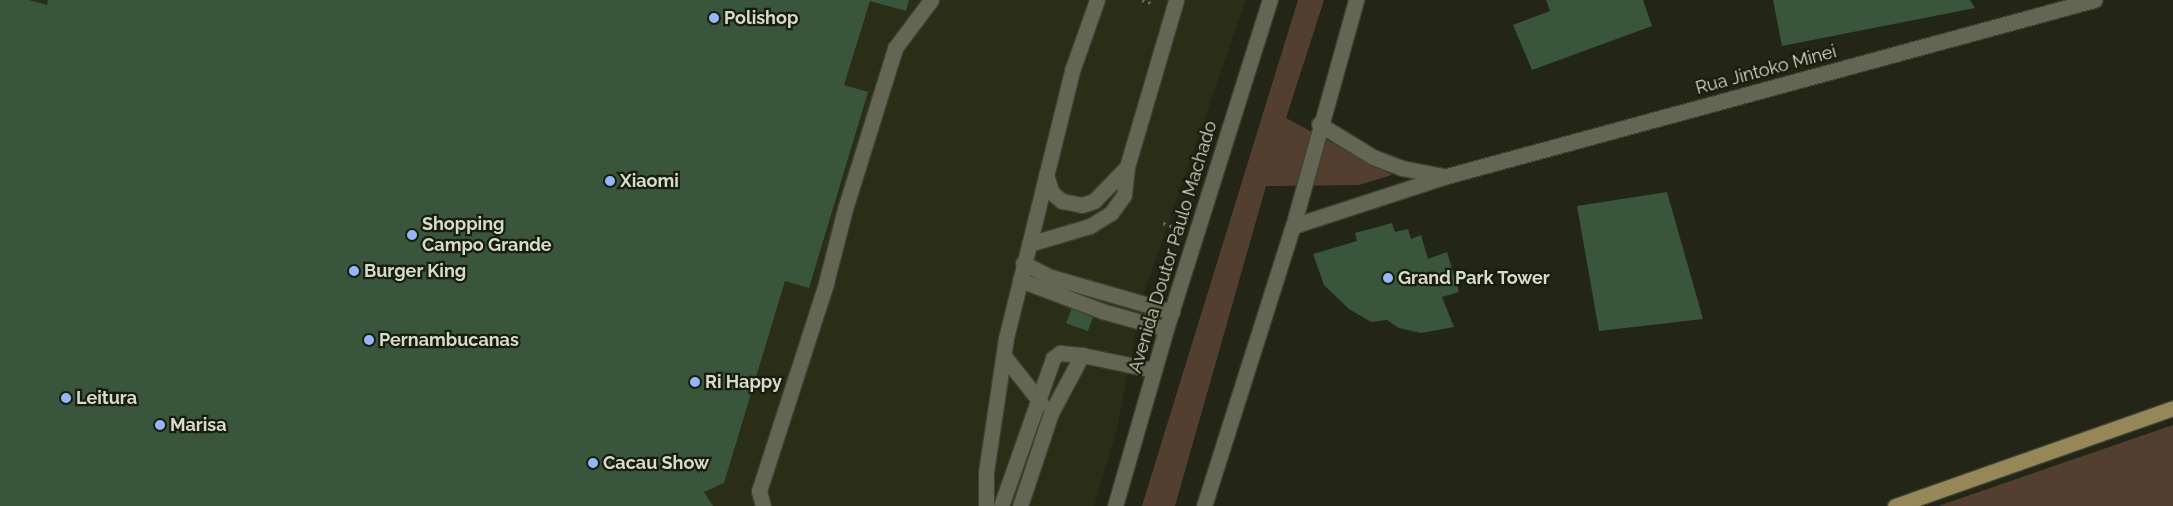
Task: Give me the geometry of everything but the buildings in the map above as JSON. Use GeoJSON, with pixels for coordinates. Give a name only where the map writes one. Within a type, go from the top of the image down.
{"type":"FeatureCollection","features":[{"type":"Feature","properties":{"kind":"main road"},"geometry":{"type":"LineString","coordinates":[[1895,506],[2173,408]]}},
{"type":"Feature","properties":{"kind":"street"},"geometry":{"type":"LineString","coordinates":[[763,506],[759,491],[826,283],[845,209],[895,48],[931,0]]}},
{"type":"Feature","properties":{"kind":"street"},"geometry":{"type":"LineString","coordinates":[[986,506],[986,472],[1004,356],[1020,280],[1073,68],[1097,0]]}},
{"type":"Feature","properties":{"kind":"street"},"geometry":{"type":"LineString","coordinates":[[1029,244],[1090,226],[1111,213],[1124,195],[1128,167],[1176,0]]}},
{"type":"Feature","properties":{"kind":"street","name":"Avenida Doutor Paulo Machado"},"geometry":{"type":"LineString","coordinates":[[1115,506],[1166,329],[1270,0]]}},
{"type":"Feature","properties":{"kind":"street"},"geometry":{"type":"LineString","coordinates":[[1204,506],[1293,226],[1319,124],[1356,0]]}},
{"type":"Feature","properties":{"kind":"street","name":"Rua Jintoko Minei"},"geometry":{"type":"LineString","coordinates":[[1293,226],[1447,176],[2094,0]]}},
{"type":"Feature","properties":{"kind":"street","name":"Rua Jintoko Minei"},"geometry":{"type":"LineString","coordinates":[[1319,124],[1373,157],[1402,168],[1447,176]]}},
{"type":"Feature","properties":{"kind":"street"},"geometry":{"type":"LineString","coordinates":[[1046,176],[1052,193],[1062,201],[1082,205],[1094,201],[1128,167]]}},
{"type":"Feature","properties":{"kind":"street"},"geometry":{"type":"LineString","coordinates":[[1024,263],[1051,277],[1172,312]]}},
{"type":"Feature","properties":{"kind":"street"},"geometry":{"type":"LineString","coordinates":[[1020,280],[1102,311],[1166,329]]}},
{"type":"Feature","properties":{"kind":"street"},"geometry":{"type":"LineString","coordinates":[[1001,506],[1036,399],[1053,358],[1060,353],[1082,355],[1154,370]]}},
{"type":"Feature","properties":{"kind":"street"},"geometry":{"type":"LineString","coordinates":[[1020,506],[1051,413],[1082,355]]}},
{"type":"Feature","properties":{"kind":"street"},"geometry":{"type":"LineString","coordinates":[[1004,356],[1036,399],[1051,413]]}},
{"type":"Feature","properties":{"kind":"shaded area","name":"Shopping Campo Grande"},"geometry":{"type":"Polygon","coordinates":[[[0,0],[1246,0],[1142,299],[1117,429],[1094,506],[0,506],[0,0]]]}},
{"type":"Feature","properties":{"kind":"shaded area"},"geometry":{"type":"Polygon","coordinates":[[[1298,0],[1324,0],[1286,118],[1392,175],[1359,185],[1266,186],[1175,506],[1142,506],[1298,0]]]}},
{"type":"Feature","properties":{"kind":"shaded area"},"geometry":{"type":"Polygon","coordinates":[[[2173,425],[2173,506],[1938,506],[2173,425]]]}},
{"type":"Feature","properties":{"kind":"place","name":"Polishop"},"geometry":{"type":"Point","coordinates":[714,18]}},
{"type":"Feature","properties":{"kind":"place","name":"Xiaomi"},"geometry":{"type":"Point","coordinates":[610,181]}},
{"type":"Feature","properties":{"kind":"place","name":"Shopping Campo Grande"},"geometry":{"type":"Point","coordinates":[412,235]}},
{"type":"Feature","properties":{"kind":"place","name":"Burger King"},"geometry":{"type":"Point","coordinates":[354,271]}},
{"type":"Feature","properties":{"kind":"place","name":"Grand Park Tower"},"geometry":{"type":"Point","coordinates":[1388,278]}},
{"type":"Feature","properties":{"kind":"place","name":"Pernambucanas"},"geometry":{"type":"Point","coordinates":[369,340]}},
{"type":"Feature","properties":{"kind":"place","name":"Ri Happy"},"geometry":{"type":"Point","coordinates":[695,382]}},
{"type":"Feature","properties":{"kind":"place","name":"Leitura"},"geometry":{"type":"Point","coordinates":[66,398]}},
{"type":"Feature","properties":{"kind":"place","name":"Marisa"},"geometry":{"type":"Point","coordinates":[160,425]}},
{"type":"Feature","properties":{"kind":"place","name":"Cacau Show"},"geometry":{"type":"Point","coordinates":[593,463]}}]}
